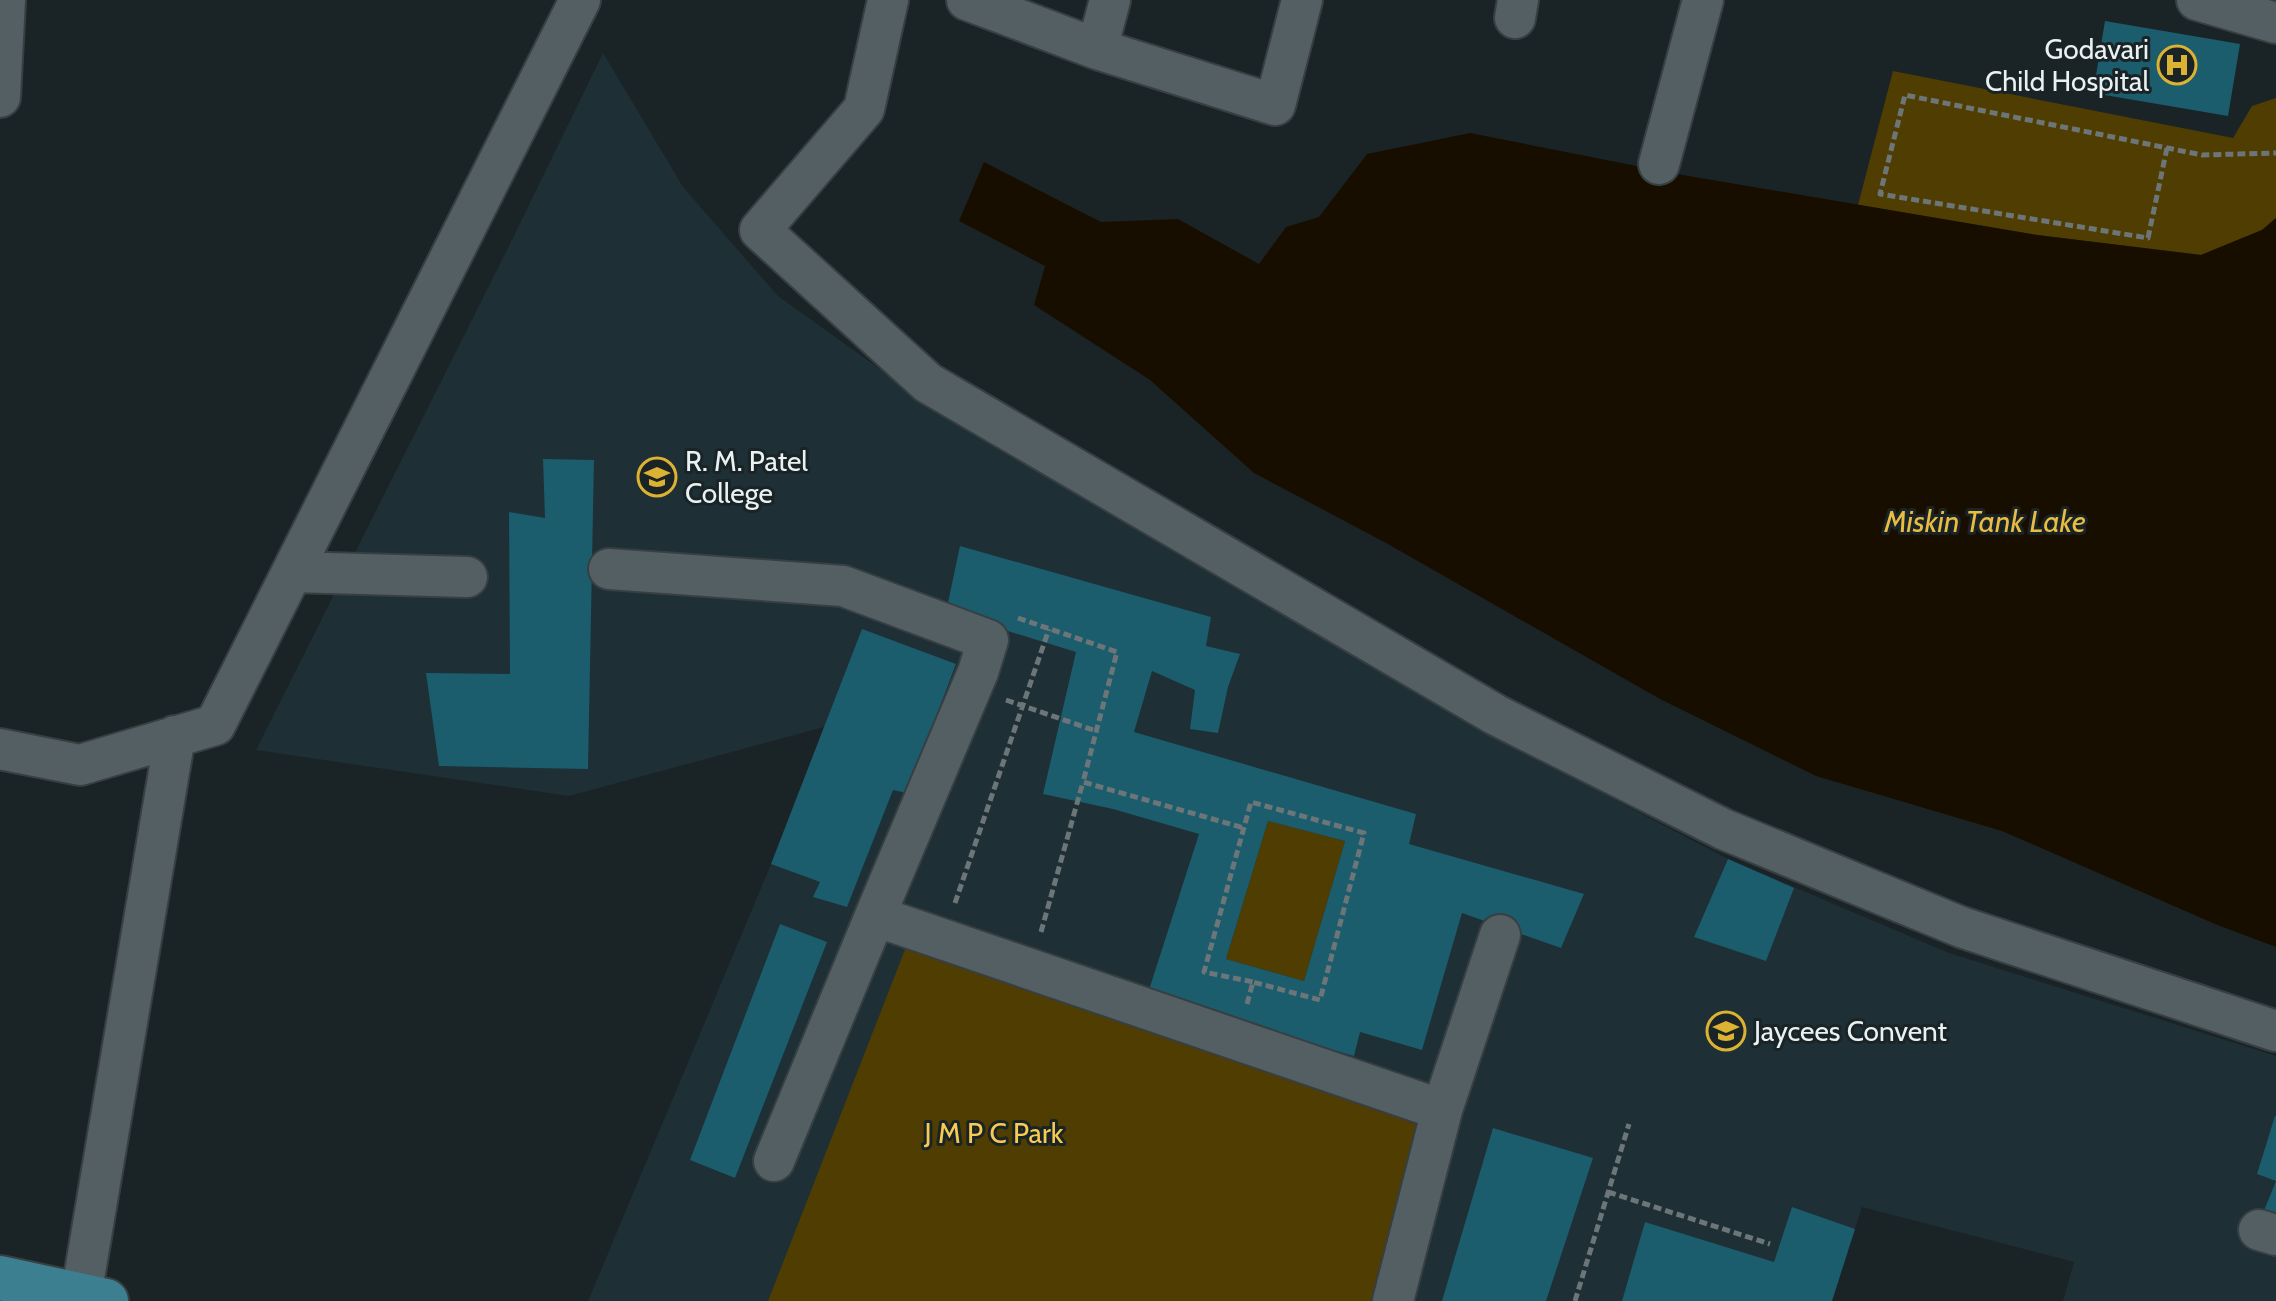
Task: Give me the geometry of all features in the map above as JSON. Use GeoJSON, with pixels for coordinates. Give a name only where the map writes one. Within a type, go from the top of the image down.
{"type":"FeatureCollection","features":[{"type":"Feature","properties":{"kind":"main road"},"geometry":{"type":"LineString","coordinates":[[0,1278],[93,1298]]}},
{"type":"Feature","properties":{"kind":"street"},"geometry":{"type":"LineString","coordinates":[[0,97],[5,0]]}},
{"type":"Feature","properties":{"kind":"street"},"geometry":{"type":"LineString","coordinates":[[0,749],[80,765],[215,725],[580,0]]}},
{"type":"Feature","properties":{"kind":"street"},"geometry":{"type":"LineString","coordinates":[[888,0],[864,109],[760,230],[928,383],[1496,715],[1723,829],[1961,927],[2276,1031]]}},
{"type":"Feature","properties":{"kind":"street"},"geometry":{"type":"LineString","coordinates":[[967,0],[1097,49],[1275,105],[1302,0]]}},
{"type":"Feature","properties":{"kind":"street"},"geometry":{"type":"LineString","coordinates":[[1097,49],[1110,0]]}},
{"type":"Feature","properties":{"kind":"street"},"geometry":{"type":"LineString","coordinates":[[1659,164],[1703,0]]}},
{"type":"Feature","properties":{"kind":"street"},"geometry":{"type":"LineString","coordinates":[[2197,0],[2276,23]]}},
{"type":"Feature","properties":{"kind":"street"},"geometry":{"type":"LineString","coordinates":[[609,569],[843,586],[988,640],[971,688],[774,1161]]}},
{"type":"Feature","properties":{"kind":"street"},"geometry":{"type":"LineString","coordinates":[[292,572],[467,577]]}},
{"type":"Feature","properties":{"kind":"street"},"geometry":{"type":"LineString","coordinates":[[93,1298],[175,736]]}},
{"type":"Feature","properties":{"kind":"street"},"geometry":{"type":"LineString","coordinates":[[875,916],[1442,1110]]}},
{"type":"Feature","properties":{"kind":"street"},"geometry":{"type":"LineString","coordinates":[[1393,1301],[1442,1110],[1500,935]]}},
{"type":"Feature","properties":{"kind":"path"},"geometry":{"type":"LineString","coordinates":[[2167,148],[2148,238],[1880,194],[1905,95],[2202,155],[2276,153]]}},
{"type":"Feature","properties":{"kind":"path"},"geometry":{"type":"LineString","coordinates":[[988,640],[996,611],[1117,652],[1031,968]]}},
{"type":"Feature","properties":{"kind":"path"},"geometry":{"type":"LineString","coordinates":[[943,938],[1049,629]]}},
{"type":"Feature","properties":{"kind":"path"},"geometry":{"type":"LineString","coordinates":[[971,688],[1096,731]]}},
{"type":"Feature","properties":{"kind":"path"},"geometry":{"type":"LineString","coordinates":[[1083,782],[1244,828]]}},
{"type":"Feature","properties":{"kind":"path"},"geometry":{"type":"LineString","coordinates":[[1251,802],[1364,833],[1320,1000],[1253,982],[1204,972],[1251,802]]}},
{"type":"Feature","properties":{"kind":"path"},"geometry":{"type":"LineString","coordinates":[[1237,1039],[1253,982]]}},
{"type":"Feature","properties":{"kind":"path"},"geometry":{"type":"LineString","coordinates":[[1575,1301],[1629,1124]]}},
{"type":"Feature","properties":{"kind":"path"},"geometry":{"type":"LineString","coordinates":[[1608,1192],[1770,1244]]}},
{"type":"Feature","properties":{"kind":"shaded area"},"geometry":{"type":"Polygon","coordinates":[[[603,53],[683,187],[778,296],[944,415],[1621,803],[1728,859],[1949,953],[2276,1056],[2276,1301],[2063,1301],[2074,1262],[1862,1207],[1832,1301],[588,1301],[777,850],[824,727],[569,796],[256,750],[603,53]]]}},
{"type":"Feature","properties":{"kind":"green space"},"geometry":{"type":"Polygon","coordinates":[[[1893,71],[2233,138],[2252,106],[2276,98],[2276,218],[2262,230],[2201,255],[2037,235],[1858,205],[1893,71]]]}},
{"type":"Feature","properties":{"kind":"green space"},"geometry":{"type":"Polygon","coordinates":[[[1268,821],[1345,841],[1304,981],[1226,959],[1268,821]]]}},
{"type":"Feature","properties":{"kind":"green space","name":"J M P C Park"},"geometry":{"type":"Polygon","coordinates":[[[906,947],[1416,1124],[1371,1301],[768,1301],[906,947]]]}},
{"type":"Feature","properties":{"kind":"water","name":"Miskin Tank Lake"},"geometry":{"type":"Polygon","coordinates":[[[1470,133],[1677,174],[2037,235],[2201,255],[2262,230],[2276,218],[2276,947],[2215,924],[2002,831],[1816,776],[1660,699],[1386,543],[1254,473],[1150,380],[1034,305],[1045,266],[959,221],[984,162],[1101,222],[1178,219],[1259,264],[1286,227],[1319,217],[1367,154],[1470,133]]]}},
{"type":"Feature","properties":{"kind":"building"},"geometry":{"type":"Polygon","coordinates":[[[2105,21],[2240,44],[2228,116],[2093,93],[2105,21]]]}},
{"type":"Feature","properties":{"kind":"building"},"geometry":{"type":"Polygon","coordinates":[[[543,459],[594,460],[588,769],[439,766],[426,673],[510,674],[509,512],[545,518],[543,459]]]}},
{"type":"Feature","properties":{"kind":"building"},"geometry":{"type":"Polygon","coordinates":[[[960,546],[1211,617],[1206,646],[1240,654],[1228,687],[1218,733],[1190,729],[1195,690],[1152,671],[1134,732],[1416,814],[1409,844],[1584,894],[1561,948],[1462,913],[1422,1050],[1360,1032],[1354,1056],[1147,996],[1199,834],[1113,809],[1043,794],[1076,652],[946,612],[960,546]],[[1268,821],[1226,959],[1304,981],[1345,841],[1268,821]]]}},
{"type":"Feature","properties":{"kind":"building"},"geometry":{"type":"Polygon","coordinates":[[[862,629],[956,664],[907,793],[893,790],[847,907],[813,897],[820,882],[771,864],[862,629]]]}},
{"type":"Feature","properties":{"kind":"building"},"geometry":{"type":"Polygon","coordinates":[[[1728,859],[1794,888],[1766,961],[1694,937],[1728,859]]]}},
{"type":"Feature","properties":{"kind":"building"},"geometry":{"type":"Polygon","coordinates":[[[780,924],[827,942],[735,1178],[690,1160],[780,924]]]}},
{"type":"Feature","properties":{"kind":"building"},"geometry":{"type":"Polygon","coordinates":[[[2276,1116],[2276,1181],[2257,1174],[2276,1116]]]}},
{"type":"Feature","properties":{"kind":"building"},"geometry":{"type":"Polygon","coordinates":[[[1493,1128],[1593,1158],[1546,1301],[1442,1301],[1493,1128]]]}},
{"type":"Feature","properties":{"kind":"building"},"geometry":{"type":"Polygon","coordinates":[[[2276,1181],[2276,1222],[2261,1218],[2276,1181]]]}},
{"type":"Feature","properties":{"kind":"building"},"geometry":{"type":"Polygon","coordinates":[[[1792,1207],[1855,1229],[1832,1301],[1622,1301],[1645,1222],[1774,1262],[1792,1207]]]}},
{"type":"Feature","properties":{"kind":"place","name":"Godavari Child Hospital"},"geometry":{"type":"Point","coordinates":[2177,65]}},
{"type":"Feature","properties":{"kind":"place","name":"R. M. Patel College"},"geometry":{"type":"Point","coordinates":[657,477]}},
{"type":"Feature","properties":{"kind":"place","name":"Jaycees Convent"},"geometry":{"type":"Point","coordinates":[1726,1031]}}]}
